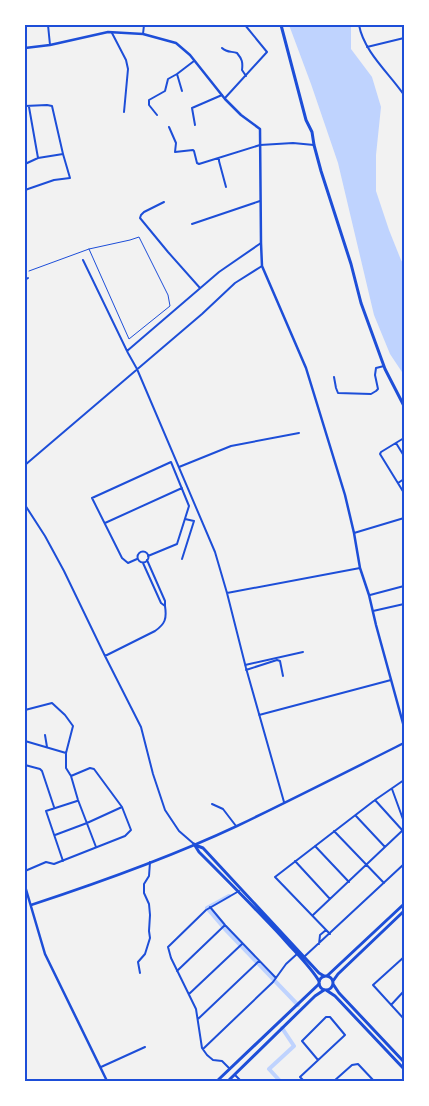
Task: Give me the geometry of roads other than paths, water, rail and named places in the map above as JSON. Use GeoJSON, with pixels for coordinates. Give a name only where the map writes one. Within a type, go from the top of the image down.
{"type":"FeatureCollection","features":[{"type":"Feature","properties":{"kind":"main road"},"geometry":{"type":"LineString","coordinates":[[281,25],[306,120],[312,132],[321,171],[351,264],[361,302],[384,366],[404,406]]}},
{"type":"Feature","properties":{"kind":"main road"},"geometry":{"type":"LineString","coordinates":[[194,844],[203,848],[297,954],[303,958],[325,990],[335,996],[404,1069]]}},
{"type":"Feature","properties":{"kind":"main road"},"geometry":{"type":"LineString","coordinates":[[240,891],[303,958],[319,973],[331,978],[339,993],[404,1062]]}},
{"type":"Feature","properties":{"kind":"main road"},"geometry":{"type":"LineString","coordinates":[[217,1081],[404,904]]}},
{"type":"Feature","properties":{"kind":"main road"},"geometry":{"type":"LineString","coordinates":[[228,1081],[315,996],[331,988],[333,982],[404,911]]}},
{"type":"Feature","properties":{"kind":"street"},"geometry":{"type":"LineString","coordinates":[[48,25],[50,45]]}},
{"type":"Feature","properties":{"kind":"street"},"geometry":{"type":"LineString","coordinates":[[143,34],[144,25]]}},
{"type":"Feature","properties":{"kind":"street"},"geometry":{"type":"LineString","coordinates":[[225,99],[267,52],[245,25]]}},
{"type":"Feature","properties":{"kind":"street"},"geometry":{"type":"LineString","coordinates":[[359,25],[360,34],[367,47],[404,95]]}},
{"type":"Feature","properties":{"kind":"street"},"geometry":{"type":"LineString","coordinates":[[25,48],[50,45],[108,32],[143,34],[176,43],[190,55],[225,99],[241,115],[260,129],[260,243],[262,266],[306,368],[345,495],[360,568],[404,727]]}},
{"type":"Feature","properties":{"kind":"street"},"geometry":{"type":"LineString","coordinates":[[112,33],[126,60],[128,69],[124,112]]}},
{"type":"Feature","properties":{"kind":"street"},"geometry":{"type":"LineString","coordinates":[[367,47],[404,38]]}},
{"type":"Feature","properties":{"kind":"street"},"geometry":{"type":"LineString","coordinates":[[222,48],[237,53],[242,58],[242,70],[246,76]]}},
{"type":"Feature","properties":{"kind":"street"},"geometry":{"type":"LineString","coordinates":[[157,115],[149,105],[149,100],[165,90],[168,79],[194,61]]}},
{"type":"Feature","properties":{"kind":"street"},"geometry":{"type":"LineString","coordinates":[[177,74],[182,91]]}},
{"type":"Feature","properties":{"kind":"street"},"geometry":{"type":"LineString","coordinates":[[195,125],[192,108],[222,95]]}},
{"type":"Feature","properties":{"kind":"street"},"geometry":{"type":"LineString","coordinates":[[25,106],[52,106],[70,178],[54,180],[25,190]]}},
{"type":"Feature","properties":{"kind":"street"},"geometry":{"type":"LineString","coordinates":[[29,106],[38,158]]}},
{"type":"Feature","properties":{"kind":"street"},"geometry":{"type":"LineString","coordinates":[[169,127],[176,143],[175,152],[194,151],[200,164],[260,145],[293,143],[314,145]]}},
{"type":"Feature","properties":{"kind":"street"},"geometry":{"type":"LineString","coordinates":[[25,164],[38,158],[63,154]]}},
{"type":"Feature","properties":{"kind":"street"},"geometry":{"type":"LineString","coordinates":[[219,158],[218,161],[226,187]]}},
{"type":"Feature","properties":{"kind":"street"},"geometry":{"type":"LineString","coordinates":[[192,224],[260,201]]}},
{"type":"Feature","properties":{"kind":"street"},"geometry":{"type":"LineString","coordinates":[[164,202],[144,212],[140,218],[200,288]]}},
{"type":"Feature","properties":{"kind":"street"},"geometry":{"type":"LineString","coordinates":[[127,351],[200,288],[260,243]]}},
{"type":"Feature","properties":{"kind":"street"},"geometry":{"type":"LineString","coordinates":[[82,260],[137,369],[215,552],[246,670],[284,802]]}},
{"type":"Feature","properties":{"kind":"street"},"geometry":{"type":"LineString","coordinates":[[25,465],[202,314],[235,283],[262,266]]}},
{"type":"Feature","properties":{"kind":"street"},"geometry":{"type":"LineString","coordinates":[[334,378],[338,393],[371,394],[378,389],[375,376],[376,368],[384,366]]}},
{"type":"Feature","properties":{"kind":"street"},"geometry":{"type":"LineString","coordinates":[[179,467],[231,446],[299,432]]}},
{"type":"Feature","properties":{"kind":"street"},"geometry":{"type":"LineString","coordinates":[[404,438],[380,454],[404,493]]}},
{"type":"Feature","properties":{"kind":"street"},"geometry":{"type":"LineString","coordinates":[[396,443],[404,456]]}},
{"type":"Feature","properties":{"kind":"street"},"geometry":{"type":"LineString","coordinates":[[137,559],[128,562],[122,558],[92,498],[171,462],[190,506],[177,544],[148,556]]}},
{"type":"Feature","properties":{"kind":"street"},"geometry":{"type":"LineString","coordinates":[[397,484],[404,479]]}},
{"type":"Feature","properties":{"kind":"street"},"geometry":{"type":"LineString","coordinates":[[105,523],[182,488]]}},
{"type":"Feature","properties":{"kind":"street"},"geometry":{"type":"LineString","coordinates":[[25,505],[64,571],[141,727],[153,774],[165,810],[179,831],[194,844]]}},
{"type":"Feature","properties":{"kind":"street"},"geometry":{"type":"LineString","coordinates":[[354,533],[404,518]]}},
{"type":"Feature","properties":{"kind":"street"},"geometry":{"type":"LineString","coordinates":[[182,559],[194,521],[185,519]]}},
{"type":"Feature","properties":{"kind":"street"},"geometry":{"type":"LineString","coordinates":[[105,656],[155,631],[162,626],[165,620],[165,602],[147,560],[147,553],[145,551],[138,552],[137,559]]}},
{"type":"Feature","properties":{"kind":"street"},"geometry":{"type":"LineString","coordinates":[[137,559],[143,563],[161,603],[165,606]]}},
{"type":"Feature","properties":{"kind":"street"},"geometry":{"type":"LineString","coordinates":[[143,563],[147,560]]}},
{"type":"Feature","properties":{"kind":"street"},"geometry":{"type":"LineString","coordinates":[[227,593],[360,568]]}},
{"type":"Feature","properties":{"kind":"street"},"geometry":{"type":"LineString","coordinates":[[369,595],[404,586]]}},
{"type":"Feature","properties":{"kind":"street"},"geometry":{"type":"LineString","coordinates":[[373,611],[404,604]]}},
{"type":"Feature","properties":{"kind":"street"},"geometry":{"type":"LineString","coordinates":[[245,665],[303,652]]}},
{"type":"Feature","properties":{"kind":"street"},"geometry":{"type":"LineString","coordinates":[[246,670],[277,660],[280,661],[284,676]]}},
{"type":"Feature","properties":{"kind":"street"},"geometry":{"type":"LineString","coordinates":[[259,715],[391,680]]}},
{"type":"Feature","properties":{"kind":"street"},"geometry":{"type":"LineString","coordinates":[[25,710],[52,703],[65,715],[72,726],[66,753],[66,768],[96,847]]}},
{"type":"Feature","properties":{"kind":"street"},"geometry":{"type":"LineString","coordinates":[[45,735],[46,747]]}},
{"type":"Feature","properties":{"kind":"street"},"geometry":{"type":"LineString","coordinates":[[25,741],[66,753]]}},
{"type":"Feature","properties":{"kind":"street"},"geometry":{"type":"LineString","coordinates":[[31,904],[150,862],[236,826],[404,743]]}},
{"type":"Feature","properties":{"kind":"street"},"geometry":{"type":"LineString","coordinates":[[25,765],[42,771],[54,807]]}},
{"type":"Feature","properties":{"kind":"street"},"geometry":{"type":"LineString","coordinates":[[25,871],[46,862],[54,864],[63,861],[125,836],[131,830],[122,807],[94,769],[90,768],[70,776]]}},
{"type":"Feature","properties":{"kind":"street"},"geometry":{"type":"LineString","coordinates":[[330,934],[275,876],[404,780]]}},
{"type":"Feature","properties":{"kind":"street"},"geometry":{"type":"LineString","coordinates":[[391,789],[404,822]]}},
{"type":"Feature","properties":{"kind":"street"},"geometry":{"type":"LineString","coordinates":[[63,861],[46,813],[54,807],[78,800]]}},
{"type":"Feature","properties":{"kind":"street"},"geometry":{"type":"LineString","coordinates":[[313,915],[404,830],[375,800]]}},
{"type":"Feature","properties":{"kind":"street"},"geometry":{"type":"LineString","coordinates":[[212,804],[222,808],[231,817],[236,826]]}},
{"type":"Feature","properties":{"kind":"street"},"geometry":{"type":"LineString","coordinates":[[54,835],[122,807]]}},
{"type":"Feature","properties":{"kind":"street"},"geometry":{"type":"LineString","coordinates":[[355,815],[385,847]]}},
{"type":"Feature","properties":{"kind":"street"},"geometry":{"type":"LineString","coordinates":[[334,831],[384,883]]}},
{"type":"Feature","properties":{"kind":"street"},"geometry":{"type":"LineString","coordinates":[[315,846],[349,882]]}},
{"type":"Feature","properties":{"kind":"street"},"geometry":{"type":"LineString","coordinates":[[140,973],[138,962],[145,954],[150,938],[150,904],[144,893],[144,884],[149,876],[150,862]]}},
{"type":"Feature","properties":{"kind":"street"},"geometry":{"type":"LineString","coordinates":[[295,862],[330,899]]}},
{"type":"Feature","properties":{"kind":"street"},"geometry":{"type":"LineString","coordinates":[[303,958],[404,864]]}},
{"type":"Feature","properties":{"kind":"street"},"geometry":{"type":"LineString","coordinates":[[25,886],[46,954],[107,1081]]}},
{"type":"Feature","properties":{"kind":"street"},"geometry":{"type":"LineString","coordinates":[[230,1069],[222,1061],[213,1060],[203,1049],[196,1009],[171,958],[168,947],[206,910],[240,891]]}},
{"type":"Feature","properties":{"kind":"street"},"geometry":{"type":"LineString","coordinates":[[210,907],[276,978]]}},
{"type":"Feature","properties":{"kind":"street"},"geometry":{"type":"LineString","coordinates":[[177,971],[225,925]]}},
{"type":"Feature","properties":{"kind":"street"},"geometry":{"type":"LineString","coordinates":[[319,944],[320,935],[326,930]]}},
{"type":"Feature","properties":{"kind":"street"},"geometry":{"type":"LineString","coordinates":[[189,994],[242,943]]}},
{"type":"Feature","properties":{"kind":"street"},"geometry":{"type":"LineString","coordinates":[[203,1049],[273,982],[286,964],[297,954]]}},
{"type":"Feature","properties":{"kind":"street"},"geometry":{"type":"LineString","coordinates":[[404,957],[373,985],[404,1019]]}},
{"type":"Feature","properties":{"kind":"street"},"geometry":{"type":"LineString","coordinates":[[198,1019],[259,961]]}},
{"type":"Feature","properties":{"kind":"street"},"geometry":{"type":"LineString","coordinates":[[391,1004],[404,992]]}},
{"type":"Feature","properties":{"kind":"street"},"geometry":{"type":"LineString","coordinates":[[304,1081],[300,1077],[345,1035],[330,1017],[326,1017],[302,1041],[318,1060]]}},
{"type":"Feature","properties":{"kind":"street"},"geometry":{"type":"LineString","coordinates":[[101,1067],[145,1047]]}},
{"type":"Feature","properties":{"kind":"street"},"geometry":{"type":"LineString","coordinates":[[336,1080],[352,1064],[358,1064],[374,1081]]}},
{"type":"Feature","properties":{"kind":"street"},"geometry":{"type":"LineString","coordinates":[[234,1075],[241,1081]]}},
{"type":"Feature","properties":{"kind":"lane"},"geometry":{"type":"LineString","coordinates":[[29,271],[89,249],[140,237],[168,295],[170,306],[130,339],[89,249]]}},
{"type":"Feature","properties":{"kind":"water"},"geometry":{"type":"Polygon","coordinates":[[[289,25],[351,25],[351,49],[372,77],[381,107],[376,155],[376,191],[389,230],[404,265],[404,375],[390,354],[374,315],[338,163],[289,25]]]}},
{"type":"Feature","properties":{"kind":"waterway"},"geometry":{"type":"LineString","coordinates":[[229,896],[207,908],[298,1005]]}},
{"type":"Feature","properties":{"kind":"waterway"},"geometry":{"type":"LineString","coordinates":[[280,1081],[269,1069],[294,1046],[282,1028]]}}]}
